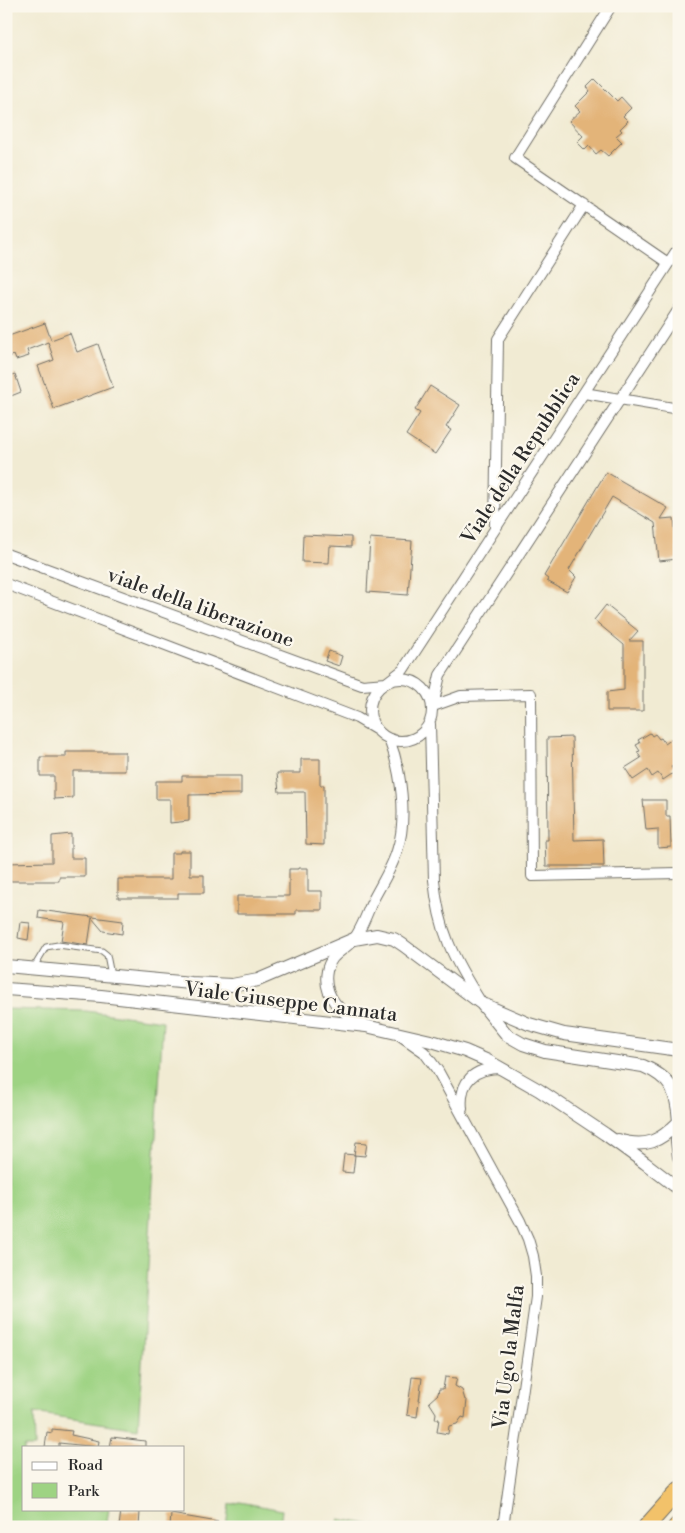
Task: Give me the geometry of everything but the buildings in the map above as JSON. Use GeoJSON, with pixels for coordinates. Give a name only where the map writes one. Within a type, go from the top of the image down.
{"type":"FeatureCollection","features":[{"type":"Feature","properties":{"kind":"highway"},"geometry":{"type":"LineString","coordinates":[[646,1527],[679,1490]]}},
{"type":"Feature","properties":{"kind":"street"},"geometry":{"type":"LineString","coordinates":[[611,6],[515,158],[668,263]]}},
{"type":"Feature","properties":{"kind":"street"},"geometry":{"type":"LineString","coordinates":[[495,528],[498,339],[584,205]]}},
{"type":"Feature","properties":{"kind":"street","name":"Viale della Repubblica"},"geometry":{"type":"LineString","coordinates":[[386,683],[403,670],[679,247]]}},
{"type":"Feature","properties":{"kind":"street"},"geometry":{"type":"LineString","coordinates":[[432,706],[440,676],[679,309]]}},
{"type":"Feature","properties":{"kind":"street"},"geometry":{"type":"LineString","coordinates":[[584,393],[679,410]]}},
{"type":"Feature","properties":{"kind":"street","name":"viale della liberazione"},"geometry":{"type":"LineString","coordinates":[[6,554],[362,685],[386,683]]}},
{"type":"Feature","properties":{"kind":"street"},"geometry":{"type":"LineString","coordinates":[[6,584],[357,718],[389,739],[408,741],[424,732],[430,724]]}},
{"type":"Feature","properties":{"kind":"street"},"geometry":{"type":"LineString","coordinates":[[377,730],[371,720],[370,709],[372,699],[377,690],[386,683],[400,679],[415,682],[424,688],[430,696],[432,706],[430,724],[434,880],[437,905],[445,936],[456,960],[482,1004],[529,1024],[564,1034],[679,1050]]}},
{"type":"Feature","properties":{"kind":"street"},"geometry":{"type":"LineString","coordinates":[[432,706],[461,696],[531,694],[532,876],[679,873]]}},
{"type":"Feature","properties":{"kind":"street"},"geometry":{"type":"LineString","coordinates":[[366,1026],[340,1011],[333,1001],[327,982],[327,971],[330,961],[337,952],[354,939],[397,852],[402,826],[399,768],[389,739]]}},
{"type":"Feature","properties":{"kind":"street","name":"Viale Giuseppe Cannata"},"geometry":{"type":"LineString","coordinates":[[6,966],[216,984],[247,983],[272,975],[354,939],[377,935],[394,939],[482,1004],[507,1035],[523,1044],[545,1051],[643,1066],[666,1079],[673,1090],[679,1122],[677,1141],[679,1158]]}},
{"type":"Feature","properties":{"kind":"street"},"geometry":{"type":"LineString","coordinates":[[101,996],[108,975]]}},
{"type":"Feature","properties":{"kind":"street","name":"Viale Giuseppe Cannata"},"geometry":{"type":"LineString","coordinates":[[6,989],[101,996],[366,1026],[396,1032],[465,1051],[501,1068],[539,1090],[605,1134],[679,1190]]}},
{"type":"Feature","properties":{"kind":"street","name":"Via Ugo la Malfa"},"geometry":{"type":"LineString","coordinates":[[396,1032],[432,1060],[520,1221],[534,1256],[536,1297],[503,1527]]}},
{"type":"Feature","properties":{"kind":"street","name":"Via Ugo la Malfa"},"geometry":{"type":"LineString","coordinates":[[464,1117],[461,1100],[467,1081],[478,1071],[501,1068]]}},
{"type":"Feature","properties":{"kind":"street"},"geometry":{"type":"LineString","coordinates":[[605,1134],[619,1141],[641,1145],[658,1140],[679,1122]]}},
{"type":"Feature","properties":{"kind":"lane"},"geometry":{"type":"LineString","coordinates":[[33,968],[46,947],[58,944],[102,951],[107,956],[108,975]]}},
{"type":"Feature","properties":{"kind":"green space"},"geometry":{"type":"Polygon","coordinates":[[[6,1009],[86,1011],[163,1021],[138,1429],[34,1413],[35,1446],[22,1446],[22,1510],[109,1510],[106,1527],[6,1527],[6,1009]]]}},
{"type":"Feature","properties":{"kind":"green space"},"geometry":{"type":"Polygon","coordinates":[[[240,1502],[282,1510],[280,1527],[226,1527],[229,1505],[240,1502]]]}},
{"type":"Feature","properties":{"kind":"green space"},"geometry":{"type":"Polygon","coordinates":[[[339,1519],[386,1527],[337,1527],[339,1519]]]}}]}
